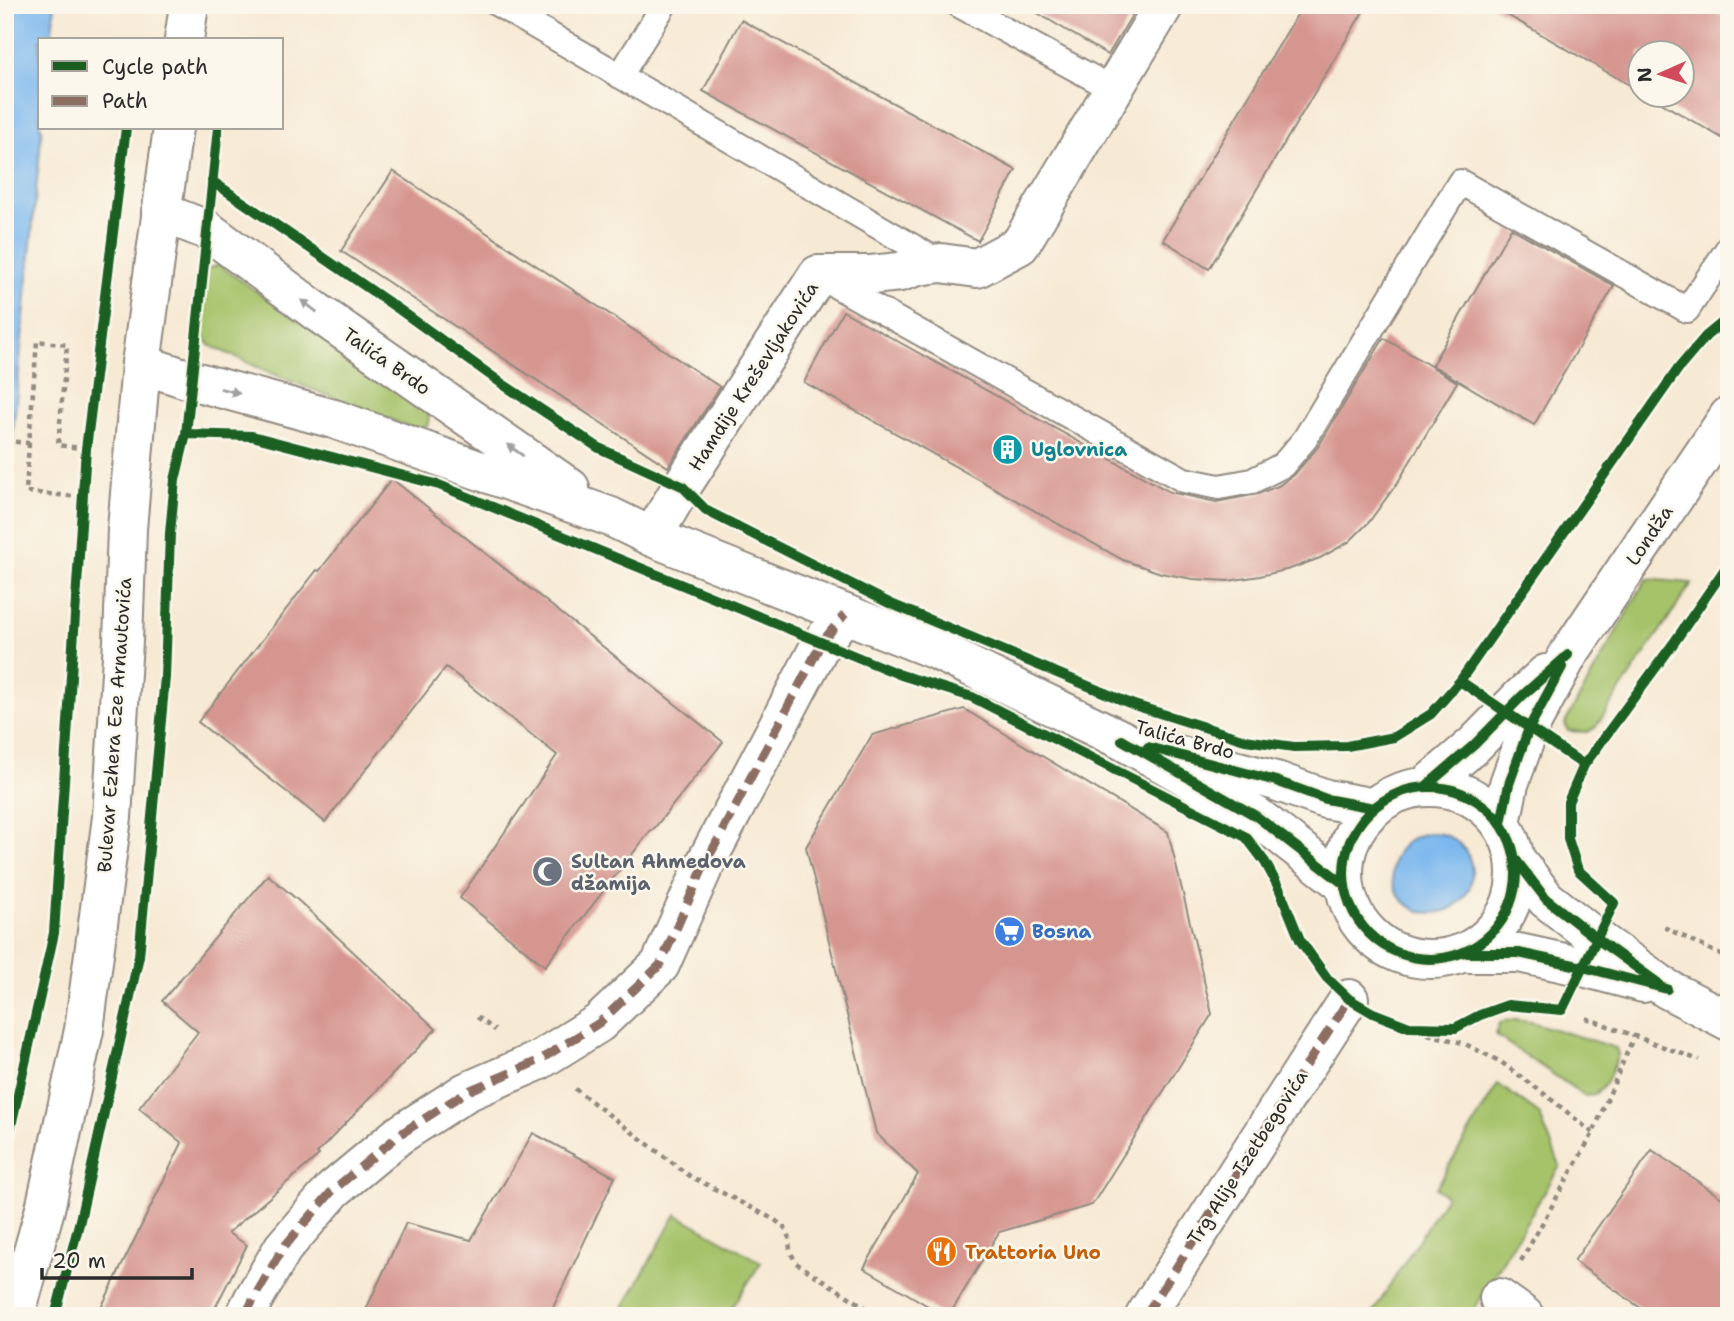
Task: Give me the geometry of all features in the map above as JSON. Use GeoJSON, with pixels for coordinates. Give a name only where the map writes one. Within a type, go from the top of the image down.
{"type":"FeatureCollection","features":[{"type":"Feature","properties":{"kind":"street"},"geometry":{"type":"LineString","coordinates":[[184,38],[188,5]]}},
{"type":"Feature","properties":{"kind":"street","name":"Hamdije Kreševljakovića"},"geometry":{"type":"LineString","coordinates":[[652,537],[817,275],[871,275],[941,263],[977,268],[1020,245],[1164,5]]}},
{"type":"Feature","properties":{"kind":"street","name":"Bulevar Ezhera Eze Arnautovića"},"geometry":{"type":"LineString","coordinates":[[15,1316],[45,1209],[84,1030],[111,817],[127,529],[141,364],[173,130]]}},
{"type":"Feature","properties":{"kind":"street","name":"Talića Brdo"},"geometry":{"type":"LineString","coordinates":[[161,212],[207,230],[317,312],[611,517]]}},
{"type":"Feature","properties":{"kind":"street","name":"Talića Brdo"},"geometry":{"type":"LineString","coordinates":[[141,364],[334,419],[611,517],[652,537],[936,650],[1122,740],[1256,816],[1344,884]]}},
{"type":"Feature","properties":{"kind":"street","name":"Londža"},"geometry":{"type":"LineString","coordinates":[[1501,823],[1509,784],[1529,728],[1568,655],[1729,416]]}},
{"type":"Feature","properties":{"kind":"street"},"geometry":{"type":"LineString","coordinates":[[245,1316],[283,1248],[333,1190],[399,1135],[466,1092],[538,1061],[599,1023],[660,965],[703,868],[815,654],[845,614]]}},
{"type":"Feature","properties":{"kind":"street","name":"Londža"},"geometry":{"type":"LineString","coordinates":[[1425,787],[1474,745],[1522,696],[1568,655]]}},
{"type":"Feature","properties":{"kind":"street","name":"Talića Brdo"},"geometry":{"type":"LineString","coordinates":[[1122,740],[1276,781],[1326,799],[1374,808]]}},
{"type":"Feature","properties":{"kind":"street"},"geometry":{"type":"LineString","coordinates":[[1467,953],[1491,936],[1507,914],[1516,887],[1516,860],[1511,840],[1501,823],[1486,807],[1468,795],[1447,788],[1425,787],[1403,791],[1374,808],[1359,824],[1349,843],[1344,884],[1349,904],[1372,938],[1389,950],[1408,957],[1427,960],[1448,959],[1467,953],[1519,953],[1667,989]]}},
{"type":"Feature","properties":{"kind":"street"},"geometry":{"type":"LineString","coordinates":[[1516,860],[1546,899],[1597,939],[1667,989],[1729,1021]]}},
{"type":"Feature","properties":{"kind":"street","name":"Trg Alije Izetbegovića"},"geometry":{"type":"LineString","coordinates":[[1145,1316],[1349,999]]}},
{"type":"Feature","properties":{"kind":"lane"},"geometry":{"type":"LineString","coordinates":[[499,5],[941,263]]}},
{"type":"Feature","properties":{"kind":"lane"},"geometry":{"type":"LineString","coordinates":[[620,76],[664,5]]}},
{"type":"Feature","properties":{"kind":"lane"},"geometry":{"type":"LineString","coordinates":[[959,5],[1113,89]]}},
{"type":"Feature","properties":{"kind":"lane"},"geometry":{"type":"LineString","coordinates":[[817,275],[1184,480],[1219,487],[1252,481],[1283,465],[1305,439],[1460,182],[1687,310],[1729,247]]}},
{"type":"Feature","properties":{"kind":"path"},"geometry":{"type":"LineString","coordinates":[[82,485],[81,502],[26,492],[37,341],[67,345],[58,445],[86,449]]}},
{"type":"Feature","properties":{"kind":"path"},"geometry":{"type":"LineString","coordinates":[[85,461],[87,436]]}},
{"type":"Feature","properties":{"kind":"path"},"geometry":{"type":"LineString","coordinates":[[5,441],[29,443]]}},
{"type":"Feature","properties":{"kind":"path"},"geometry":{"type":"LineString","coordinates":[[1660,925],[1729,959]]}},
{"type":"Feature","properties":{"kind":"path"},"geometry":{"type":"LineString","coordinates":[[1349,999],[1373,1013],[1427,1034],[1463,1043],[1500,1062],[1593,1133]]}},
{"type":"Feature","properties":{"kind":"path"},"geometry":{"type":"LineString","coordinates":[[477,1017],[690,1176],[775,1220],[785,1228],[790,1251],[796,1263],[879,1316]]}},
{"type":"Feature","properties":{"kind":"path"},"geometry":{"type":"LineString","coordinates":[[1586,1018],[1705,1063]]}},
{"type":"Feature","properties":{"kind":"path"},"geometry":{"type":"LineString","coordinates":[[1409,1027],[1455,1028]]}},
{"type":"Feature","properties":{"kind":"path"},"geometry":{"type":"LineString","coordinates":[[1550,1212],[1593,1133],[1634,1036]]}},
{"type":"Feature","properties":{"kind":"green space"},"geometry":{"type":"Polygon","coordinates":[[[219,265],[423,408],[429,414],[428,425],[422,429],[412,428],[273,374],[211,346],[201,334],[206,269],[219,265]]]}},
{"type":"Feature","properties":{"kind":"green space"},"geometry":{"type":"Polygon","coordinates":[[[1646,579],[1692,583],[1595,728],[1587,732],[1568,731],[1565,723],[1646,579]]]}},
{"type":"Feature","properties":{"kind":"green space"},"geometry":{"type":"Polygon","coordinates":[[[1514,1020],[1531,1022],[1616,1048],[1618,1055],[1603,1087],[1592,1095],[1585,1096],[1497,1036],[1499,1023],[1514,1020]]]}},
{"type":"Feature","properties":{"kind":"green space"},"geometry":{"type":"Polygon","coordinates":[[[1498,1084],[1539,1114],[1560,1166],[1470,1316],[1371,1316],[1446,1196],[1436,1188],[1498,1084]]]}},
{"type":"Feature","properties":{"kind":"green space"},"geometry":{"type":"Polygon","coordinates":[[[676,1214],[761,1262],[727,1316],[619,1316],[676,1214]]]}},
{"type":"Feature","properties":{"kind":"water"},"geometry":{"type":"Polygon","coordinates":[[[5,5],[55,5],[51,38],[38,38],[38,130],[42,130],[5,517],[5,5]]]}},
{"type":"Feature","properties":{"kind":"water"},"geometry":{"type":"Polygon","coordinates":[[[1424,833],[1440,833],[1461,844],[1472,865],[1472,881],[1461,902],[1440,913],[1424,913],[1410,907],[1398,895],[1392,881],[1392,865],[1398,851],[1410,839],[1424,833]]]}},
{"type":"Feature","properties":{"kind":"building"},"geometry":{"type":"Polygon","coordinates":[[[1024,5],[1138,5],[1108,55],[1024,5]]]}},
{"type":"Feature","properties":{"kind":"building"},"geometry":{"type":"Polygon","coordinates":[[[1303,5],[1367,5],[1209,269],[1163,240],[1303,5]]]}},
{"type":"Feature","properties":{"kind":"building"},"geometry":{"type":"Polygon","coordinates":[[[1490,5],[1703,5],[1729,20],[1729,142],[1670,108],[1696,108],[1696,38],[1626,38],[1626,83],[1490,5]]]}},
{"type":"Feature","properties":{"kind":"building"},"geometry":{"type":"Polygon","coordinates":[[[741,20],[1016,170],[978,241],[703,91],[741,20]]]}},
{"type":"Feature","properties":{"kind":"building"},"geometry":{"type":"Polygon","coordinates":[[[393,171],[720,387],[668,467],[341,251],[393,171]]]}},
{"type":"Feature","properties":{"kind":"building"},"geometry":{"type":"Polygon","coordinates":[[[1511,228],[1614,286],[1534,425],[1432,365],[1511,228]]]}},
{"type":"Feature","properties":{"kind":"building","name":"Uglovnica"},"geometry":{"type":"Polygon","coordinates":[[[843,311],[1170,492],[1216,502],[1258,494],[1278,486],[1294,475],[1318,447],[1384,338],[1457,382],[1398,482],[1369,522],[1349,542],[1320,558],[1290,569],[1228,581],[1193,579],[1161,573],[1123,560],[804,382],[843,311]]]}},
{"type":"Feature","properties":{"kind":"building"},"geometry":{"type":"Polygon","coordinates":[[[392,479],[723,742],[545,966],[460,898],[557,755],[446,667],[325,822],[198,722],[392,479]]]}},
{"type":"Feature","properties":{"kind":"building","name":"Bosna"},"geometry":{"type":"Polygon","coordinates":[[[964,709],[1168,832],[1212,1014],[1092,1205],[999,1232],[949,1316],[945,1316],[864,1268],[918,1174],[876,1133],[806,847],[872,735],[964,709]]]}},
{"type":"Feature","properties":{"kind":"building"},"geometry":{"type":"Polygon","coordinates":[[[268,875],[436,1029],[317,1153],[319,1155],[228,1233],[247,1245],[211,1316],[97,1316],[182,1143],[139,1108],[198,1032],[162,1001],[268,875]]]}},
{"type":"Feature","properties":{"kind":"building"},"geometry":{"type":"Polygon","coordinates":[[[533,1133],[615,1177],[549,1316],[363,1316],[406,1223],[471,1240],[533,1133]]]}},
{"type":"Feature","properties":{"kind":"building"},"geometry":{"type":"Polygon","coordinates":[[[1652,1150],[1729,1203],[1729,1316],[1652,1316],[1574,1261],[1652,1150]]]}},
{"type":"Feature","properties":{"kind":"marked path"},"geometry":{"type":"LineString","coordinates":[[245,1316],[283,1248],[333,1190],[399,1135],[466,1092],[538,1061],[599,1023],[660,965],[703,868],[822,642],[845,614]]}},
{"type":"Feature","properties":{"kind":"marked path"},"geometry":{"type":"LineString","coordinates":[[1145,1316],[1349,999]]}},
{"type":"Feature","properties":{"kind":"cycle path"},"geometry":{"type":"LineString","coordinates":[[5,1153],[54,933],[86,449],[126,130]]}},
{"type":"Feature","properties":{"kind":"cycle path"},"geometry":{"type":"LineString","coordinates":[[55,1316],[80,1220],[139,956],[165,677],[170,533],[175,480],[186,434],[218,130]]}},
{"type":"Feature","properties":{"kind":"cycle path"},"geometry":{"type":"LineString","coordinates":[[212,181],[504,385],[599,448],[682,486],[707,511],[889,603],[1134,705],[1245,740],[1294,747],[1347,746],[1394,737],[1431,714],[1460,681],[1678,369],[1706,336],[1729,317]]}},
{"type":"Feature","properties":{"kind":"cycle path"},"geometry":{"type":"LineString","coordinates":[[186,434],[252,436],[439,485],[901,675],[972,697],[1246,837],[1265,862],[1279,888],[1300,940],[1327,978],[1349,999],[1373,1013],[1409,1027],[1455,1028],[1508,1005],[1562,1010],[1614,903],[1578,870],[1568,839],[1568,802],[1584,765],[1729,563]]}},
{"type":"Feature","properties":{"kind":"cycle path"},"geometry":{"type":"LineString","coordinates":[[1425,787],[1474,745],[1522,696],[1568,655]]}},
{"type":"Feature","properties":{"kind":"cycle path"},"geometry":{"type":"LineString","coordinates":[[1501,823],[1509,784],[1529,728],[1562,667]]}},
{"type":"Feature","properties":{"kind":"cycle path"},"geometry":{"type":"LineString","coordinates":[[1460,681],[1584,765]]}},
{"type":"Feature","properties":{"kind":"cycle path"},"geometry":{"type":"LineString","coordinates":[[1122,740],[1256,816],[1344,884]]}},
{"type":"Feature","properties":{"kind":"cycle path"},"geometry":{"type":"LineString","coordinates":[[1148,747],[1276,781],[1326,799],[1374,808]]}},
{"type":"Feature","properties":{"kind":"cycle path"},"geometry":{"type":"LineString","coordinates":[[1430,787],[1463,793],[1491,812],[1510,840],[1516,873],[1510,906],[1491,934],[1463,953],[1430,959],[1397,953],[1369,934],[1350,906],[1344,873],[1350,840],[1369,812],[1397,793],[1430,787]]}},
{"type":"Feature","properties":{"kind":"cycle path"},"geometry":{"type":"LineString","coordinates":[[1516,860],[1546,899],[1658,983]]}},
{"type":"Feature","properties":{"kind":"cycle path"},"geometry":{"type":"LineString","coordinates":[[1467,953],[1519,953],[1667,989]]}},
{"type":"Feature","properties":{"kind":"place","name":"Uglovnica"},"geometry":{"type":"Point","coordinates":[1008,449]}},
{"type":"Feature","properties":{"kind":"place","name":"Sultan Ahmedova džamija"},"geometry":{"type":"Point","coordinates":[548,872]}},
{"type":"Feature","properties":{"kind":"place","name":"Bosna"},"geometry":{"type":"Point","coordinates":[1009,931]}},
{"type":"Feature","properties":{"kind":"place","name":"Trattoria Uno"},"geometry":{"type":"Point","coordinates":[942,1252]}}]}
